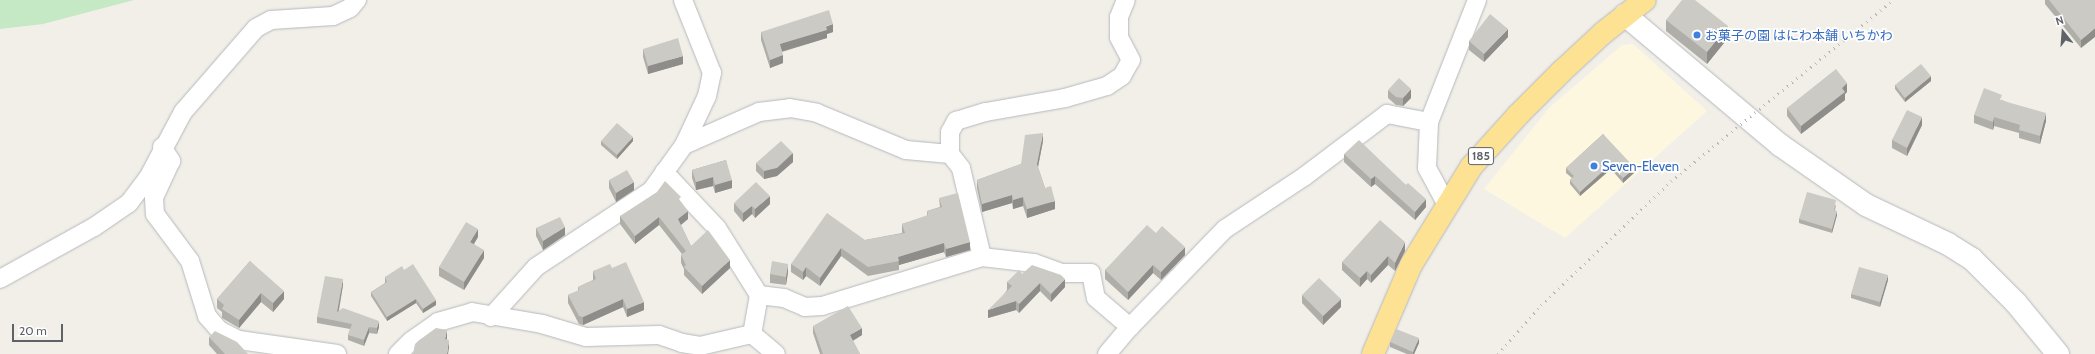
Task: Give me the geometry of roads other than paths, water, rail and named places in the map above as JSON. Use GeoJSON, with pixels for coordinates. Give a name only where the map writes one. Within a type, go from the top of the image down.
{"type":"FeatureCollection","features":[{"type":"Feature","properties":{"kind":"highway","name":"185"},"geometry":{"type":"LineString","coordinates":[[1373,354],[1411,265],[1471,167],[1518,115],[1561,72],[1645,0]]}},
{"type":"Feature","properties":{"kind":"street"},"geometry":{"type":"LineString","coordinates":[[0,279],[94,227],[129,204],[148,178],[162,147],[183,112],[256,28],[271,20],[333,16],[350,8],[357,0]]}},
{"type":"Feature","properties":{"kind":"street"},"geometry":{"type":"LineString","coordinates":[[491,317],[536,267],[651,191],[684,145],[707,96],[712,73],[683,0]]}},
{"type":"Feature","properties":{"kind":"street"},"geometry":{"type":"LineString","coordinates":[[982,257],[961,168],[950,154],[950,132],[956,121],[986,112],[1065,98],[1107,86],[1122,76],[1131,60],[1119,37],[1119,17],[1126,0]]}},
{"type":"Feature","properties":{"kind":"street"},"geometry":{"type":"LineString","coordinates":[[1448,204],[1427,168],[1429,122],[1477,0]]}},
{"type":"Feature","properties":{"kind":"street"},"geometry":{"type":"LineString","coordinates":[[1625,16],[1780,145],[1866,205],[1948,244],[1972,259],[2016,304],[2058,354]]}},
{"type":"Feature","properties":{"kind":"street"},"geometry":{"type":"LineString","coordinates":[[684,145],[759,112],[790,108],[818,113],[906,150],[950,154]]}},
{"type":"Feature","properties":{"kind":"street"},"geometry":{"type":"LineString","coordinates":[[1107,354],[1130,327],[1225,229],[1305,176],[1387,114],[1429,122]]}},
{"type":"Feature","properties":{"kind":"street"},"geometry":{"type":"LineString","coordinates":[[162,147],[171,161],[154,197],[155,214],[190,260],[207,316],[219,330],[239,340],[337,354]]}},
{"type":"Feature","properties":{"kind":"street"},"geometry":{"type":"LineString","coordinates":[[664,172],[717,228],[759,295],[752,334]]}},
{"type":"Feature","properties":{"kind":"street"},"geometry":{"type":"LineString","coordinates":[[759,295],[784,298],[805,307],[822,306],[982,257],[1034,263],[1062,272],[1091,273],[1096,298],[1130,327]]}},
{"type":"Feature","properties":{"kind":"street"},"geometry":{"type":"LineString","coordinates":[[396,353],[410,341],[438,322],[472,312],[491,317],[542,324],[586,337],[659,335],[682,343],[700,346],[733,340],[752,334]]}},
{"type":"Feature","properties":{"kind":"street"},"geometry":{"type":"LineString","coordinates":[[752,334],[776,354]]}},
{"type":"Feature","properties":{"kind":"railway"},"geometry":{"type":"LineString","coordinates":[[1498,354],[1541,305],[1671,181],[1893,0]]}},
{"type":"Feature","properties":{"kind":"place","name":"お菓子の園 はにわ本舗 いちかわ"},"geometry":{"type":"Point","coordinates":[1697,35]}},
{"type":"Feature","properties":{"kind":"place","name":"Seven-Eleven"},"geometry":{"type":"Point","coordinates":[1594,166]}}]}
